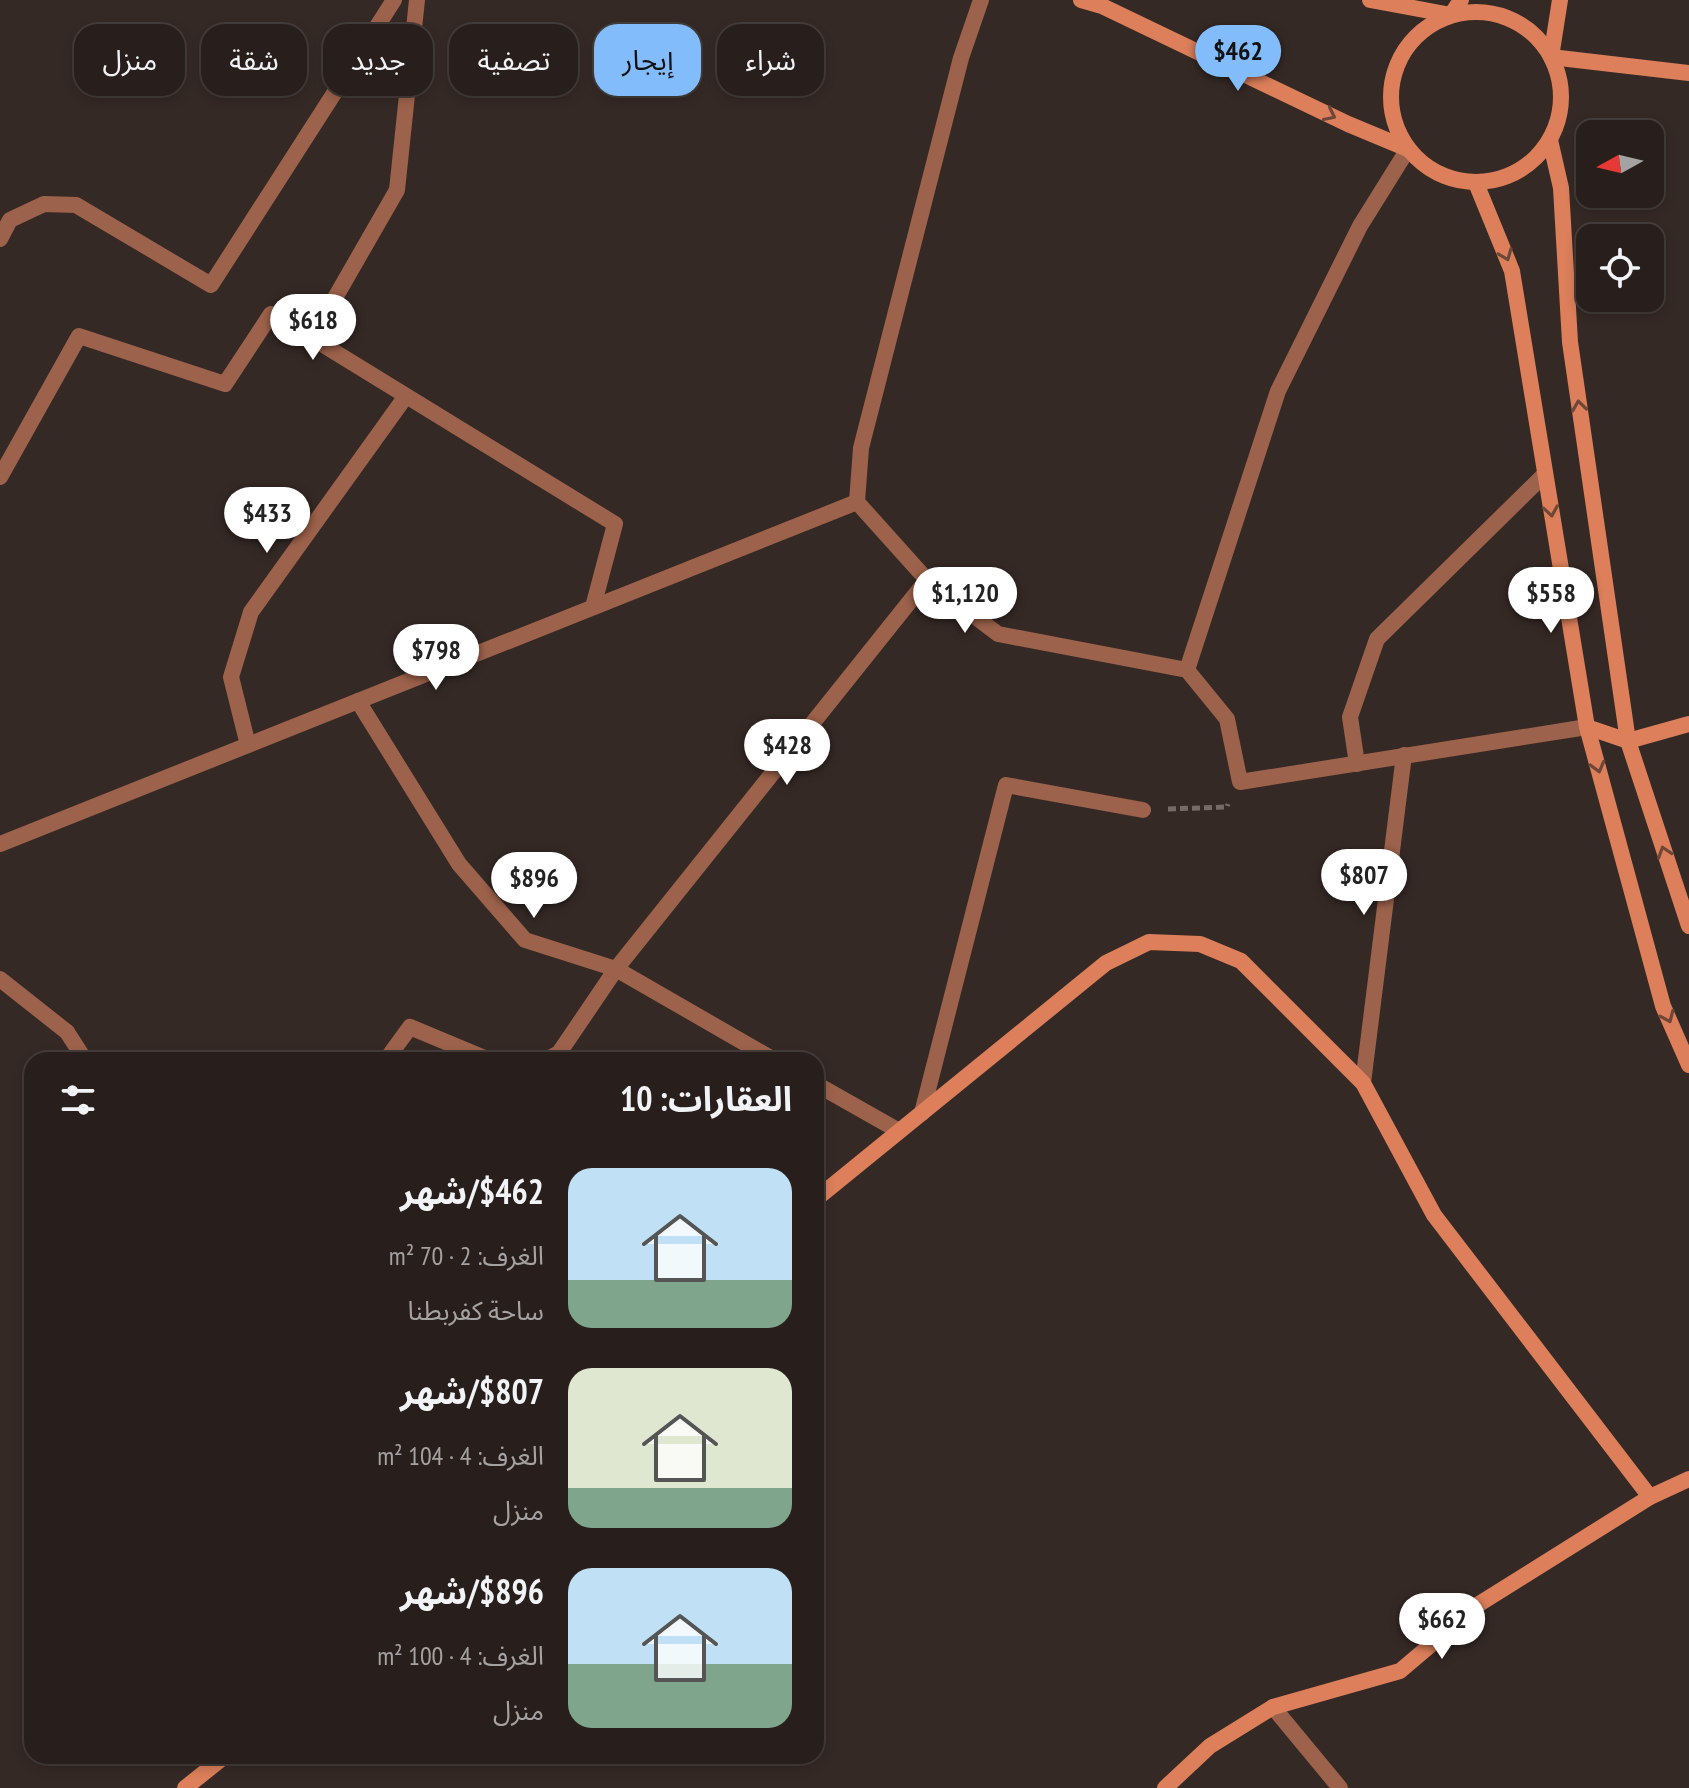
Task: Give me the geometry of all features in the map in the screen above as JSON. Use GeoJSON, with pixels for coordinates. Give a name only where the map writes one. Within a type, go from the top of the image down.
{"type":"FeatureCollection","features":[{"type":"Feature","properties":{"kind":"main road"},"geometry":{"type":"LineString","coordinates":[[1081,0],[1102,6],[1348,124],[1408,149],[1427,167],[1450,179],[1476,183],[1498,180],[1519,171],[1537,158],[1550,140],[1560,113],[1560,84],[1551,57],[1533,34],[1508,18],[1480,12],[1451,15],[1370,0]]}},
{"type":"Feature","properties":{"kind":"main road"},"geometry":{"type":"LineString","coordinates":[[1408,149],[1396,124],[1391,98],[1395,71],[1407,47],[1427,27],[1451,15],[1461,0]]}},
{"type":"Feature","properties":{"kind":"main road"},"geometry":{"type":"LineString","coordinates":[[1551,57],[1560,0]]}},
{"type":"Feature","properties":{"kind":"main road"},"geometry":{"type":"LineString","coordinates":[[1551,57],[1689,73]]}},
{"type":"Feature","properties":{"kind":"main road"},"geometry":{"type":"LineString","coordinates":[[1550,140],[1561,188],[1572,357],[1628,741],[1689,926]]}},
{"type":"Feature","properties":{"kind":"main road"},"geometry":{"type":"LineString","coordinates":[[1476,183],[1512,271],[1587,727],[1663,1006],[1689,1065]]}},
{"type":"Feature","properties":{"kind":"main road"},"geometry":{"type":"LineString","coordinates":[[1587,727],[1628,741],[1689,724]]}},
{"type":"Feature","properties":{"kind":"main road"},"geometry":{"type":"LineString","coordinates":[[824,1192],[1106,963],[1149,942],[1200,944],[1241,961],[1363,1083],[1434,1215],[1650,1497]]}},
{"type":"Feature","properties":{"kind":"main road"},"geometry":{"type":"LineString","coordinates":[[1165,1788],[1210,1746],[1273,1707],[1400,1671],[1479,1604],[1650,1497],[1689,1479]]}},
{"type":"Feature","properties":{"kind":"main road"},"geometry":{"type":"LineString","coordinates":[[185,1788],[215,1764]]}},
{"type":"Feature","properties":{"kind":"street"},"geometry":{"type":"LineString","coordinates":[[0,239],[10,220],[44,204],[76,205],[211,285],[394,0]]}},
{"type":"Feature","properties":{"kind":"street"},"geometry":{"type":"LineString","coordinates":[[312,338],[397,190],[417,0]]}},
{"type":"Feature","properties":{"kind":"street"},"geometry":{"type":"LineString","coordinates":[[981,0],[961,58],[861,448],[857,502],[927,580],[998,634],[1187,670],[1227,719],[1240,782],[1587,727]]}},
{"type":"Feature","properties":{"kind":"street"},"geometry":{"type":"LineString","coordinates":[[1187,670],[1278,391],[1360,226],[1408,149]]}},
{"type":"Feature","properties":{"kind":"street"},"geometry":{"type":"LineString","coordinates":[[0,477],[79,336],[225,384],[271,314],[615,524],[593,607]]}},
{"type":"Feature","properties":{"kind":"street"},"geometry":{"type":"LineString","coordinates":[[248,745],[231,677],[251,612],[406,396]]}},
{"type":"Feature","properties":{"kind":"street"},"geometry":{"type":"LineString","coordinates":[[1357,764],[1350,717],[1377,639],[1545,474]]}},
{"type":"Feature","properties":{"kind":"street"},"geometry":{"type":"LineString","coordinates":[[0,844],[857,502]]}},
{"type":"Feature","properties":{"kind":"street"},"geometry":{"type":"LineString","coordinates":[[560,1052],[616,969],[927,580]]}},
{"type":"Feature","properties":{"kind":"street"},"geometry":{"type":"LineString","coordinates":[[358,701],[459,864],[525,940],[616,969],[760,1052]]}},
{"type":"Feature","properties":{"kind":"street"},"geometry":{"type":"LineString","coordinates":[[1363,1083],[1404,755]]}},
{"type":"Feature","properties":{"kind":"street"},"geometry":{"type":"LineString","coordinates":[[922,1113],[1006,785],[1143,810]]}},
{"type":"Feature","properties":{"kind":"street"},"geometry":{"type":"LineString","coordinates":[[0,979],[67,1032],[80,1052]]}},
{"type":"Feature","properties":{"kind":"street"},"geometry":{"type":"LineString","coordinates":[[392,1052],[410,1027],[470,1052]]}},
{"type":"Feature","properties":{"kind":"street"},"geometry":{"type":"LineString","coordinates":[[824,1089],[899,1131]]}},
{"type":"Feature","properties":{"kind":"street"},"geometry":{"type":"LineString","coordinates":[[1273,1707],[1340,1788]]}},
{"type":"Feature","properties":{"kind":"path"},"geometry":{"type":"LineString","coordinates":[[1143,810],[1227,807],[1240,782]]}}]}
